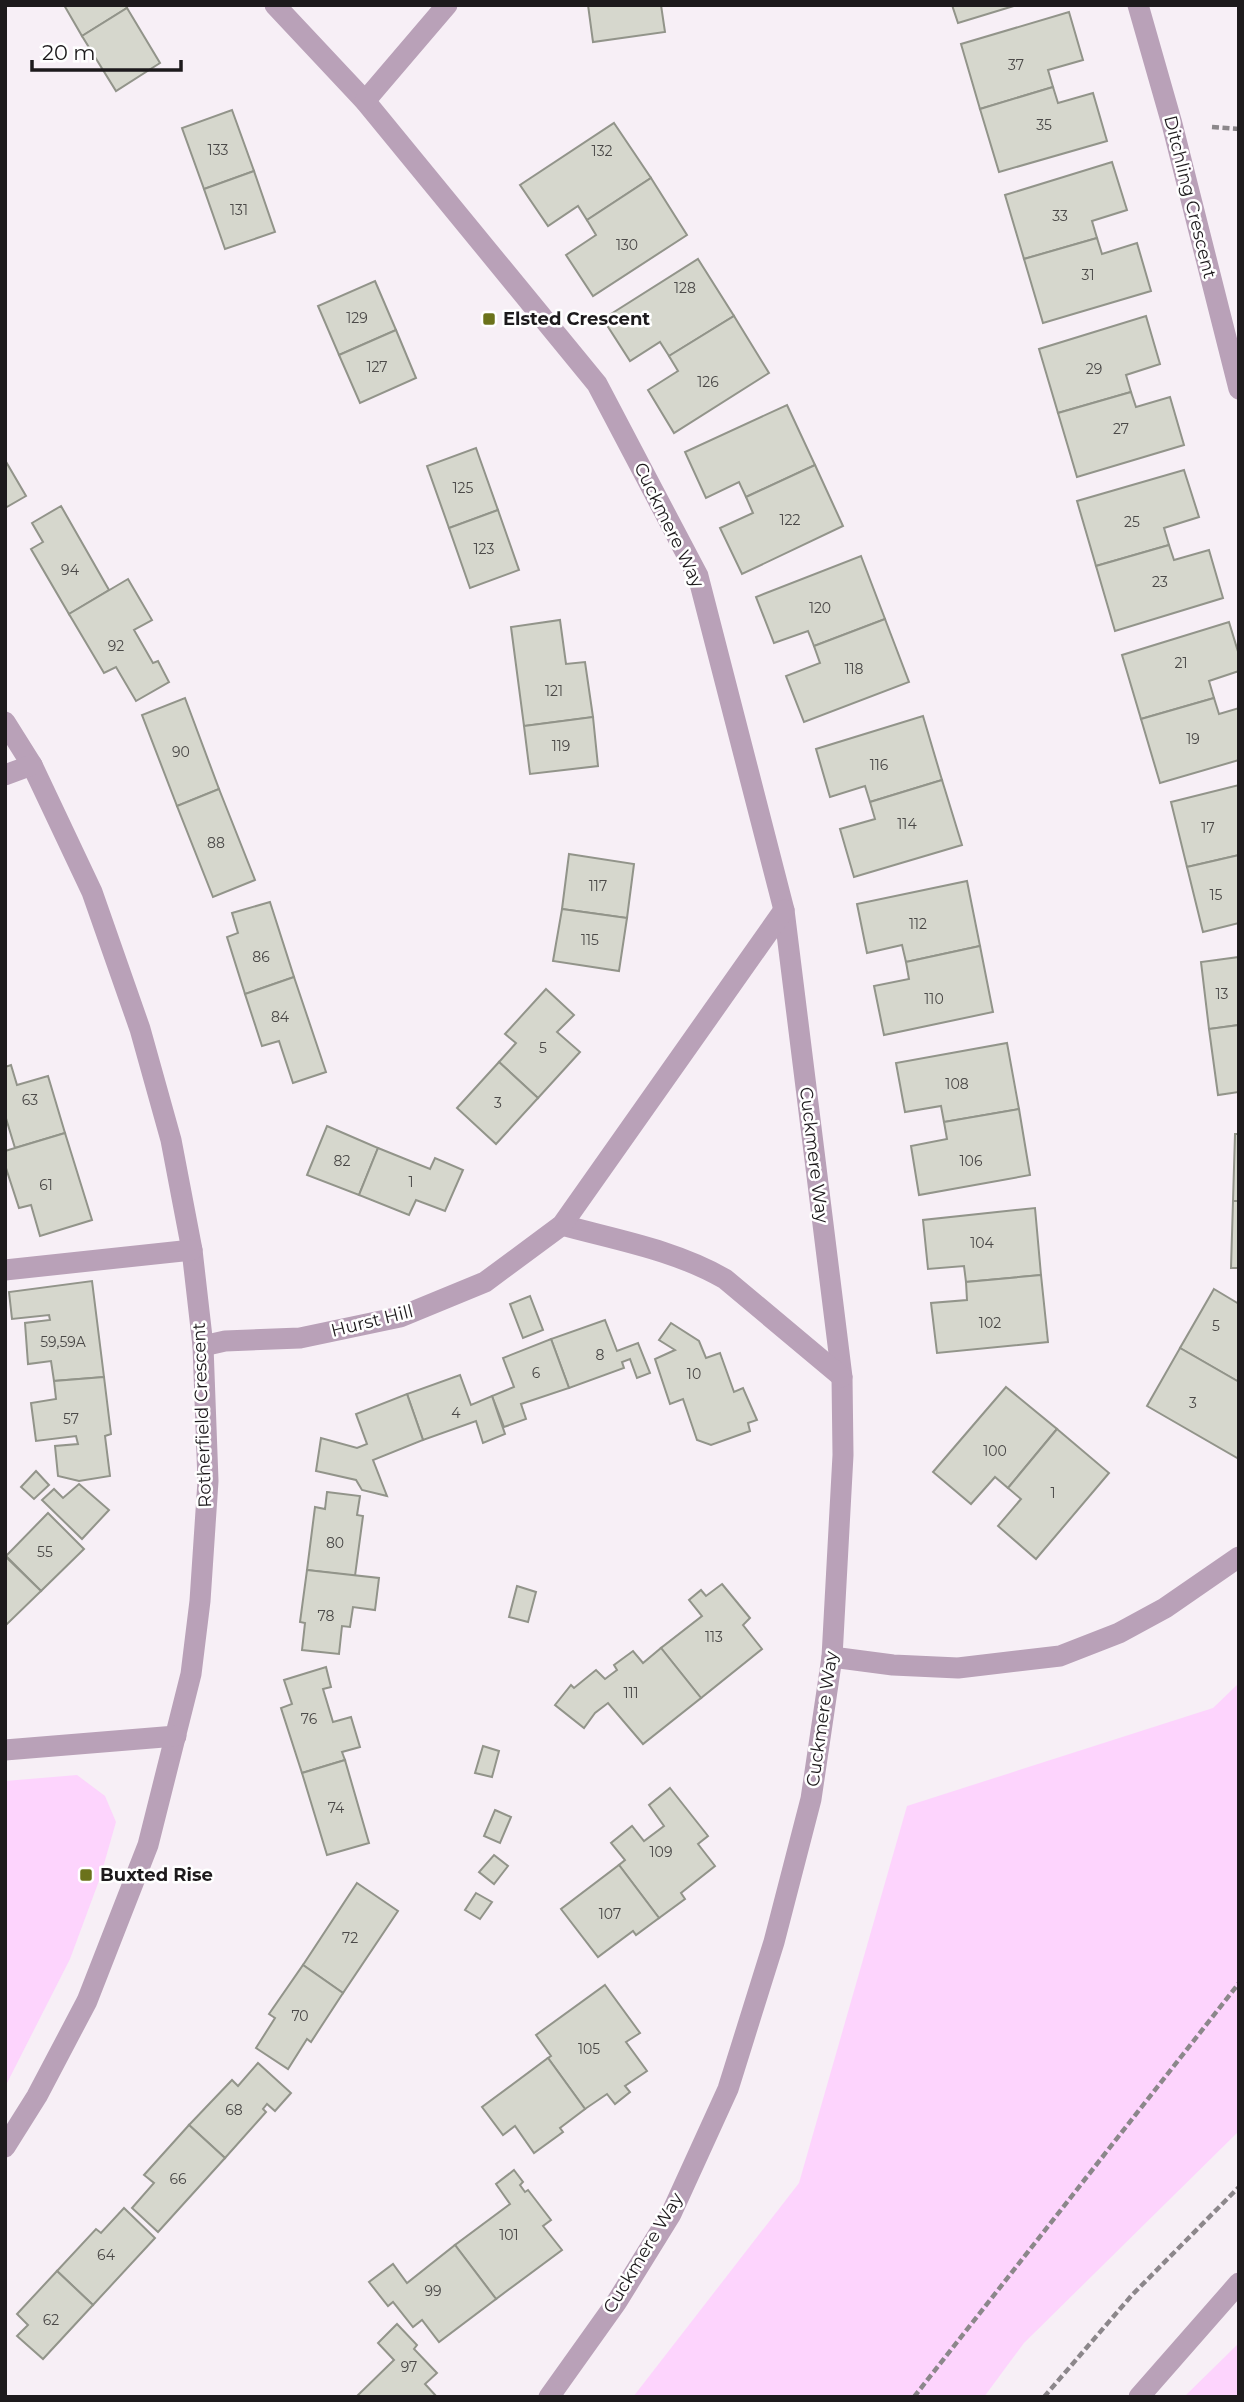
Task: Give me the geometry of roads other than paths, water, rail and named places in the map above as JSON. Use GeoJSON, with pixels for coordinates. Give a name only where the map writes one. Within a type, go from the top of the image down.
{"type":"FeatureCollection","features":[{"type":"Feature","properties":{"kind":"street","name":"Cuckmere Way"},"geometry":{"type":"LineString","coordinates":[[275,5],[366,101],[597,383],[698,576],[784,910],[842,1377],[843,1455],[832,1657],[811,1799],[774,1942],[728,2089],[671,2214],[616,2303],[548,2397]]}},
{"type":"Feature","properties":{"kind":"street"},"geometry":{"type":"LineString","coordinates":[[366,101],[447,5]]}},
{"type":"Feature","properties":{"kind":"street","name":"Ditchling Crescent"},"geometry":{"type":"LineString","coordinates":[[1138,5],[1172,124],[1239,389]]}},
{"type":"Feature","properties":{"kind":"street","name":"Rotherfield Crescent"},"geometry":{"type":"LineString","coordinates":[[5,722],[32,765],[92,892],[140,1029],[171,1140],[192,1250],[202,1346],[208,1481],[200,1601],[191,1674],[148,1845],[87,2001],[37,2096],[5,2147]]}},
{"type":"Feature","properties":{"kind":"street"},"geometry":{"type":"LineString","coordinates":[[5,775],[32,765]]}},
{"type":"Feature","properties":{"kind":"street","name":"Hurst Hill"},"geometry":{"type":"LineString","coordinates":[[202,1346],[225,1341],[300,1339],[400,1317],[485,1282],[562,1225],[784,910]]}},
{"type":"Feature","properties":{"kind":"street"},"geometry":{"type":"LineString","coordinates":[[562,1225],[678,1256],[708,1269],[726,1279],[842,1377]]}},
{"type":"Feature","properties":{"kind":"street"},"geometry":{"type":"LineString","coordinates":[[5,1270],[192,1250]]}},
{"type":"Feature","properties":{"kind":"street"},"geometry":{"type":"LineString","coordinates":[[832,1657],[893,1665],[958,1668],[1060,1656],[1119,1633],[1165,1608],[1239,1557]]}},
{"type":"Feature","properties":{"kind":"street"},"geometry":{"type":"LineString","coordinates":[[5,1750],[176,1736]]}},
{"type":"Feature","properties":{"kind":"street"},"geometry":{"type":"LineString","coordinates":[[1139,2397],[1239,2283]]}},
{"type":"Feature","properties":{"kind":"place","name":"Elsted Crescent"},"geometry":{"type":"Point","coordinates":[489,319]}},
{"type":"Feature","properties":{"kind":"place","name":"Buxted Rise"},"geometry":{"type":"Point","coordinates":[86,1875]}}]}
